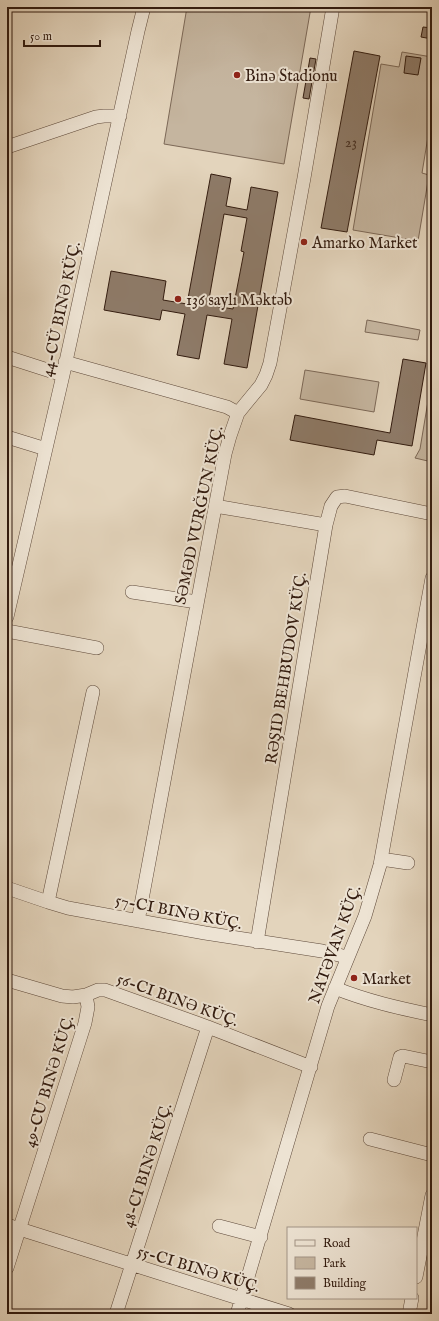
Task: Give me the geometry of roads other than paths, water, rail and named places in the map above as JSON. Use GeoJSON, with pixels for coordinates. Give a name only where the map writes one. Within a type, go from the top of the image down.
{"type":"FeatureCollection","features":[{"type":"Feature","properties":{"kind":"street","name":"44-CÜ BINƏ KÜÇ."},"geometry":{"type":"LineString","coordinates":[[7,617],[46,449],[139,24],[144,7]]}},
{"type":"Feature","properties":{"kind":"street","name":"SƏMƏD VURĞUN KÜÇ."},"geometry":{"type":"LineString","coordinates":[[138,921],[224,454],[238,413],[261,385],[270,363],[304,178],[333,7]]}},
{"type":"Feature","properties":{"kind":"street"},"geometry":{"type":"LineString","coordinates":[[7,147],[96,117],[120,116]]}},
{"type":"Feature","properties":{"kind":"street"},"geometry":{"type":"LineString","coordinates":[[7,357],[62,375]]}},
{"type":"Feature","properties":{"kind":"street"},"geometry":{"type":"LineString","coordinates":[[65,362],[227,407],[238,413]]}},
{"type":"Feature","properties":{"kind":"street"},"geometry":{"type":"LineString","coordinates":[[7,437],[46,449]]}},
{"type":"Feature","properties":{"kind":"street","name":"RƏŞID BEHBUDOV KÜÇ."},"geometry":{"type":"LineString","coordinates":[[257,942],[326,525],[331,506],[338,497],[345,496],[432,514]]}},
{"type":"Feature","properties":{"kind":"street"},"geometry":{"type":"LineString","coordinates":[[215,506],[326,525]]}},
{"type":"Feature","properties":{"kind":"street","name":"NATƏVAN KÜÇ."},"geometry":{"type":"LineString","coordinates":[[238,1314],[328,1006],[365,916],[381,859],[432,578]]}},
{"type":"Feature","properties":{"kind":"street"},"geometry":{"type":"LineString","coordinates":[[132,592],[197,602]]}},
{"type":"Feature","properties":{"kind":"street"},"geometry":{"type":"LineString","coordinates":[[7,631],[97,648]]}},
{"type":"Feature","properties":{"kind":"street"},"geometry":{"type":"LineString","coordinates":[[48,902],[93,692]]}},
{"type":"Feature","properties":{"kind":"street"},"geometry":{"type":"LineString","coordinates":[[381,859],[408,863]]}},
{"type":"Feature","properties":{"kind":"street","name":"57-CI BINƏ KÜÇ."},"geometry":{"type":"LineString","coordinates":[[7,888],[68,908],[257,942],[322,951],[347,957]]}},
{"type":"Feature","properties":{"kind":"street"},"geometry":{"type":"LineString","coordinates":[[8,982],[62,996],[73,997],[86,995],[98,990],[105,990],[208,1027],[311,1067]]}},
{"type":"Feature","properties":{"kind":"street"},"geometry":{"type":"LineString","coordinates":[[335,988],[360,998],[432,1015]]}},
{"type":"Feature","properties":{"kind":"street","name":"49-CU BINƏ KÜÇ."},"geometry":{"type":"LineString","coordinates":[[7,1268],[13,1227],[86,1023],[88,1007],[86,995]]}},
{"type":"Feature","properties":{"kind":"street","name":"48-CI BINƏ KÜÇ."},"geometry":{"type":"LineString","coordinates":[[116,1314],[208,1027]]}},
{"type":"Feature","properties":{"kind":"street"},"geometry":{"type":"LineString","coordinates":[[394,1080],[400,1057],[404,1056],[432,1062]]}},
{"type":"Feature","properties":{"kind":"street"},"geometry":{"type":"LineString","coordinates":[[370,1139],[432,1155]]}},
{"type":"Feature","properties":{"kind":"street"},"geometry":{"type":"LineString","coordinates":[[417,1273],[429,1225],[432,1195]]}},
{"type":"Feature","properties":{"kind":"street"},"geometry":{"type":"LineString","coordinates":[[219,1226],[261,1237]]}},
{"type":"Feature","properties":{"kind":"street","name":"55-CI BINƏ KÜÇ."},"geometry":{"type":"LineString","coordinates":[[13,1227],[289,1314]]}},
{"type":"Feature","properties":{"kind":"street"},"geometry":{"type":"LineString","coordinates":[[409,1314],[412,1299]]}},
{"type":"Feature","properties":{"kind":"place","name":"Binə Stadionu"},"geometry":{"type":"Point","coordinates":[237,75]}},
{"type":"Feature","properties":{"kind":"place","name":"Amarko Market"},"geometry":{"type":"Point","coordinates":[304,242]}},
{"type":"Feature","properties":{"kind":"place","name":"136 saylı Məktəb"},"geometry":{"type":"Point","coordinates":[178,299]}},
{"type":"Feature","properties":{"kind":"place","name":"Market"},"geometry":{"type":"Point","coordinates":[354,978]}}]}
